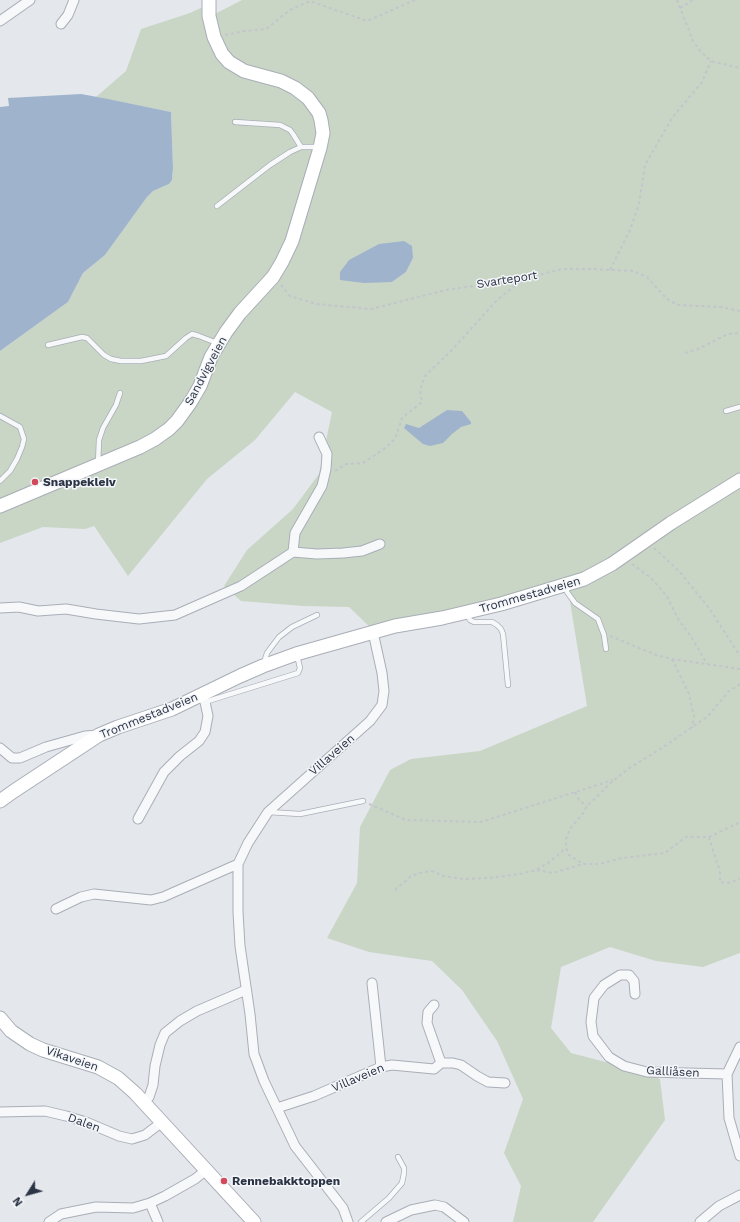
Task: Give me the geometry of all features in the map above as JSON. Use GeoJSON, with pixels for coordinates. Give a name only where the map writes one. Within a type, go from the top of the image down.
{"type":"FeatureCollection","features":[{"type":"Feature","properties":{"kind":"main road","name":"Sandvigveien"},"geometry":{"type":"LineString","coordinates":[[0,506],[98,465],[155,439],[177,421],[195,395],[219,344],[240,313],[272,277],[282,262],[292,241],[320,148],[323,133],[319,113],[308,98],[288,84],[250,73],[229,62],[222,54],[214,37],[209,16],[209,0]]}},
{"type":"Feature","properties":{"kind":"main road","name":"Trommestadveien"},"geometry":{"type":"LineString","coordinates":[[0,801],[99,735],[203,698],[240,676],[264,666],[296,654],[395,626],[466,613],[501,604],[566,585],[597,573],[671,522],[740,480]]}},
{"type":"Feature","properties":{"kind":"main road","name":"Vikaveien"},"geometry":{"type":"LineString","coordinates":[[0,1018],[11,1031],[30,1044],[43,1050],[86,1062],[109,1072],[128,1086],[205,1171],[254,1222]]}},
{"type":"Feature","properties":{"kind":"street"},"geometry":{"type":"LineString","coordinates":[[0,21],[30,0]]}},
{"type":"Feature","properties":{"kind":"street"},"geometry":{"type":"LineString","coordinates":[[61,24],[68,15],[74,0]]}},
{"type":"Feature","properties":{"kind":"street"},"geometry":{"type":"LineString","coordinates":[[293,552],[295,533],[322,486],[324,478],[327,454],[319,437]]}},
{"type":"Feature","properties":{"kind":"street"},"geometry":{"type":"LineString","coordinates":[[0,608],[19,607],[38,611],[66,609],[96,614],[139,618],[175,615],[241,586],[293,552],[317,554],[343,553],[362,551],[380,544]]}},
{"type":"Feature","properties":{"kind":"street","name":"Villaveien"},"geometry":{"type":"LineString","coordinates":[[348,1222],[343,1208],[295,1146],[264,1081],[254,1054],[240,939],[238,912],[238,864],[248,843],[268,812],[370,721],[382,705],[384,691],[383,679],[373,632]]}},
{"type":"Feature","properties":{"kind":"street"},"geometry":{"type":"LineString","coordinates":[[138,819],[164,772],[180,756],[199,741],[205,732],[208,716],[203,698]]}},
{"type":"Feature","properties":{"kind":"street"},"geometry":{"type":"LineString","coordinates":[[0,748],[12,758],[20,758],[46,747],[85,736],[99,735]]}},
{"type":"Feature","properties":{"kind":"street"},"geometry":{"type":"LineString","coordinates":[[56,909],[81,897],[94,894],[151,900],[238,864]]}},
{"type":"Feature","properties":{"kind":"street","name":"Galliåsen"},"geometry":{"type":"LineString","coordinates":[[635,994],[634,981],[629,975],[620,976],[604,985],[594,998],[591,1022],[593,1036],[610,1057],[624,1066],[647,1072],[727,1074]]}},
{"type":"Feature","properties":{"kind":"street"},"geometry":{"type":"LineString","coordinates":[[372,983],[381,1066]]}},
{"type":"Feature","properties":{"kind":"street"},"geometry":{"type":"LineString","coordinates":[[143,1102],[149,1097],[153,1085],[155,1066],[160,1045],[165,1034],[180,1021],[197,1011],[246,990]]}},
{"type":"Feature","properties":{"kind":"street"},"geometry":{"type":"LineString","coordinates":[[434,1005],[428,1012],[427,1024],[441,1063]]}},
{"type":"Feature","properties":{"kind":"street"},"geometry":{"type":"LineString","coordinates":[[740,1047],[727,1074],[729,1118],[740,1156]]}},
{"type":"Feature","properties":{"kind":"street","name":"Villaveien"},"geometry":{"type":"LineString","coordinates":[[277,1108],[314,1096],[381,1066],[392,1064],[434,1068],[441,1063],[453,1063],[461,1065],[488,1082],[505,1083]]}},
{"type":"Feature","properties":{"kind":"street","name":"Dalen"},"geometry":{"type":"LineString","coordinates":[[0,1112],[45,1111],[86,1122],[119,1136],[132,1139],[145,1135],[162,1122]]}},
{"type":"Feature","properties":{"kind":"street"},"geometry":{"type":"LineString","coordinates":[[49,1222],[96,1207],[133,1208],[150,1203],[195,1179],[205,1171]]}},
{"type":"Feature","properties":{"kind":"street"},"geometry":{"type":"LineString","coordinates":[[700,1222],[719,1206],[740,1195]]}},
{"type":"Feature","properties":{"kind":"street"},"geometry":{"type":"LineString","coordinates":[[150,1203],[158,1222]]}},
{"type":"Feature","properties":{"kind":"street"},"geometry":{"type":"LineString","coordinates":[[386,1222],[411,1210],[435,1205],[444,1207],[464,1222]]}},
{"type":"Feature","properties":{"kind":"lane"},"geometry":{"type":"LineString","coordinates":[[235,122],[280,125],[290,130],[301,147]]}},
{"type":"Feature","properties":{"kind":"lane"},"geometry":{"type":"LineString","coordinates":[[217,206],[270,164],[290,152],[301,147],[320,148]]}},
{"type":"Feature","properties":{"kind":"lane"},"geometry":{"type":"LineString","coordinates":[[48,345],[82,337],[87,338],[104,355],[111,359],[121,361],[141,361],[166,356],[192,334],[219,344]]}},
{"type":"Feature","properties":{"kind":"lane"},"geometry":{"type":"LineString","coordinates":[[98,465],[99,440],[103,428],[116,405],[120,393]]}},
{"type":"Feature","properties":{"kind":"lane"},"geometry":{"type":"LineString","coordinates":[[726,411],[740,407]]}},
{"type":"Feature","properties":{"kind":"lane"},"geometry":{"type":"LineString","coordinates":[[0,416],[20,427],[24,439],[17,459],[10,471],[0,480]]}},
{"type":"Feature","properties":{"kind":"lane"},"geometry":{"type":"LineString","coordinates":[[566,585],[568,592],[575,602],[598,619],[604,635],[606,649]]}},
{"type":"Feature","properties":{"kind":"lane"},"geometry":{"type":"LineString","coordinates":[[466,613],[470,620],[474,622],[492,622],[497,625],[503,634],[508,685]]}},
{"type":"Feature","properties":{"kind":"lane"},"geometry":{"type":"LineString","coordinates":[[264,666],[267,653],[279,637],[292,627],[317,615]]}},
{"type":"Feature","properties":{"kind":"lane","name":"Trommestadveien"},"geometry":{"type":"LineString","coordinates":[[203,698],[298,673],[300,668],[296,654]]}},
{"type":"Feature","properties":{"kind":"lane"},"geometry":{"type":"LineString","coordinates":[[268,812],[300,814],[363,801]]}},
{"type":"Feature","properties":{"kind":"lane"},"geometry":{"type":"LineString","coordinates":[[361,1222],[389,1198],[402,1182],[404,1168],[398,1156]]}},
{"type":"Feature","properties":{"kind":"path"},"geometry":{"type":"LineString","coordinates":[[214,37],[245,31],[266,29],[290,10],[310,1],[367,21],[415,0]]}},
{"type":"Feature","properties":{"kind":"path"},"geometry":{"type":"LineString","coordinates":[[677,0],[693,41],[701,52],[711,61],[740,68]]}},
{"type":"Feature","properties":{"kind":"path"},"geometry":{"type":"LineString","coordinates":[[680,8],[693,0]]}},
{"type":"Feature","properties":{"kind":"path"},"geometry":{"type":"LineString","coordinates":[[610,270],[630,230],[639,204],[645,165],[672,118],[702,82],[711,61]]}},
{"type":"Feature","properties":{"kind":"path","name":"Svarteport"},"geometry":{"type":"LineString","coordinates":[[272,277],[290,296],[316,304],[371,309],[446,290],[523,279],[562,269],[633,271],[647,277],[667,299],[678,305],[721,307],[740,311]]}},
{"type":"Feature","properties":{"kind":"path"},"geometry":{"type":"LineString","coordinates":[[324,478],[346,464],[363,463],[384,449],[395,438],[402,418],[422,402],[420,390],[425,376],[452,350],[497,300],[523,279]]}},
{"type":"Feature","properties":{"kind":"path"},"geometry":{"type":"LineString","coordinates":[[685,353],[698,349],[728,334],[740,333]]}},
{"type":"Feature","properties":{"kind":"path"},"geometry":{"type":"LineString","coordinates":[[651,545],[680,572],[709,608],[740,656]]}},
{"type":"Feature","properties":{"kind":"path"},"geometry":{"type":"LineString","coordinates":[[628,561],[651,578],[666,594],[678,619],[692,638],[707,664]]}},
{"type":"Feature","properties":{"kind":"path"},"geometry":{"type":"LineString","coordinates":[[604,635],[611,636],[656,655],[672,659],[740,669]]}},
{"type":"Feature","properties":{"kind":"path"},"geometry":{"type":"LineString","coordinates":[[672,659],[690,694],[694,717],[692,728]]}},
{"type":"Feature","properties":{"kind":"path"},"geometry":{"type":"LineString","coordinates":[[583,864],[569,855],[566,848],[566,839],[571,827],[582,815],[587,806],[630,767],[692,728],[708,716],[728,692],[740,684]]}},
{"type":"Feature","properties":{"kind":"path"},"geometry":{"type":"LineString","coordinates":[[363,801],[406,820],[481,822],[614,780]]}},
{"type":"Feature","properties":{"kind":"path"},"geometry":{"type":"LineString","coordinates":[[575,792],[579,800],[587,806]]}},
{"type":"Feature","properties":{"kind":"path"},"geometry":{"type":"LineString","coordinates":[[536,870],[553,873],[583,864],[599,864],[622,858],[665,852],[686,837],[710,836],[740,822]]}},
{"type":"Feature","properties":{"kind":"path"},"geometry":{"type":"LineString","coordinates":[[710,836],[720,871],[720,882],[728,883],[740,879]]}},
{"type":"Feature","properties":{"kind":"path"},"geometry":{"type":"LineString","coordinates":[[396,890],[410,877],[419,873],[432,872],[444,876],[464,879],[514,874],[536,870],[548,863],[566,848]]}},
{"type":"Feature","properties":{"kind":"green space"},"geometry":{"type":"Polygon","coordinates":[[[242,0],[740,0],[740,953],[703,967],[656,961],[610,947],[561,967],[551,1028],[571,1053],[632,1069],[660,1079],[665,1120],[593,1222],[513,1222],[521,1186],[504,1153],[523,1099],[497,1041],[462,990],[432,961],[369,952],[327,938],[357,883],[360,827],[390,770],[411,759],[480,751],[587,706],[568,589],[374,631],[349,607],[303,606],[241,601],[224,586],[247,550],[293,509],[319,474],[332,412],[295,392],[255,440],[207,479],[128,576],[94,526],[85,529],[43,527],[0,543],[0,351],[68,302],[83,273],[105,255],[147,197],[153,191],[169,184],[172,180],[171,112],[96,97],[126,71],[141,29],[190,13],[203,7],[207,18],[242,0]],[[370,249],[366,252],[392,282],[406,272],[413,258],[370,249]]]}},
{"type":"Feature","properties":{"kind":"water"},"geometry":{"type":"Polygon","coordinates":[[[81,94],[171,112],[172,180],[169,184],[153,191],[147,197],[105,255],[83,273],[68,302],[0,351],[0,107],[9,106],[8,98],[81,94]]]}},
{"type":"Feature","properties":{"kind":"water"},"geometry":{"type":"Polygon","coordinates":[[[404,241],[412,246],[413,258],[406,272],[392,282],[364,283],[340,280],[340,272],[349,260],[379,244],[404,241]]]}},
{"type":"Feature","properties":{"kind":"water"},"geometry":{"type":"Polygon","coordinates":[[[447,410],[462,411],[471,424],[461,427],[443,443],[430,446],[423,444],[404,428],[406,424],[419,428],[447,410]]]}},
{"type":"Feature","properties":{"kind":"place","name":"Snappekleiv"},"geometry":{"type":"Point","coordinates":[35,482]}},
{"type":"Feature","properties":{"kind":"place","name":"Rennebakktoppen"},"geometry":{"type":"Point","coordinates":[224,1181]}}]}
